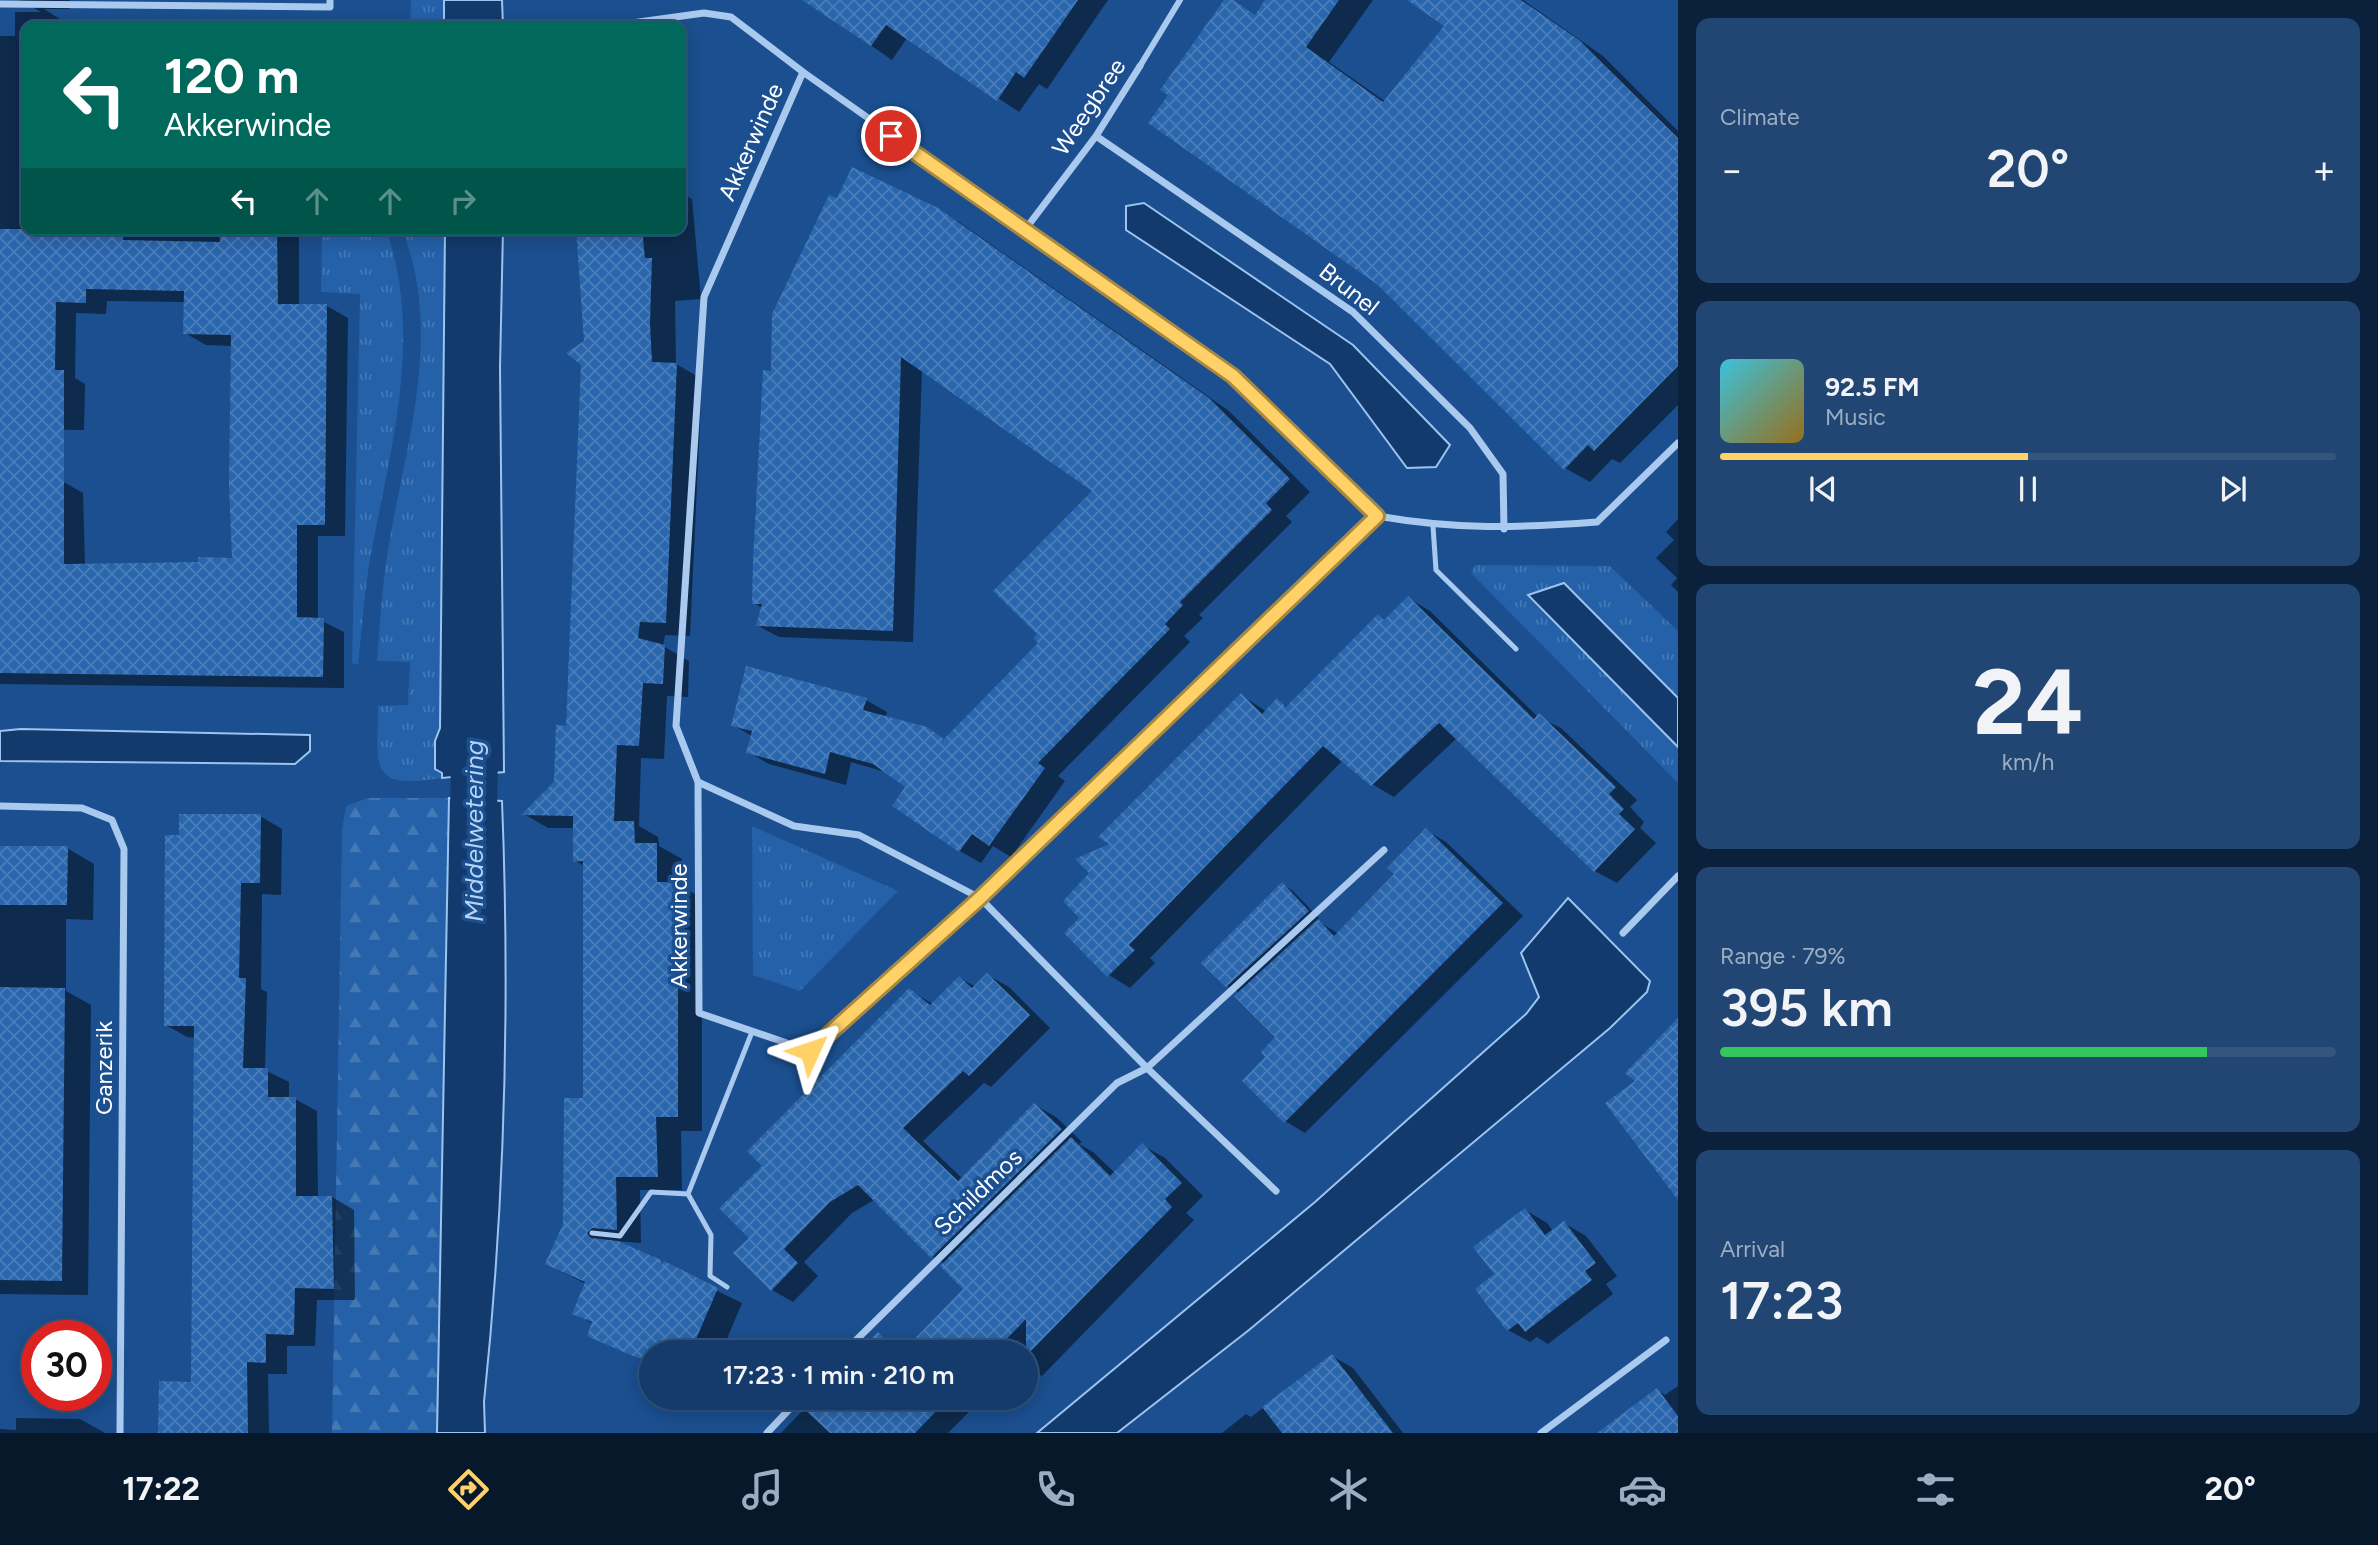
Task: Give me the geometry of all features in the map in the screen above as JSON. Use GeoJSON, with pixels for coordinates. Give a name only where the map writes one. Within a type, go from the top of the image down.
{"type":"FeatureCollection","features":[{"type":"Feature","properties":{"kind":"street"},"geometry":{"type":"LineString","coordinates":[[0,4],[330,7],[330,0]]}},
{"type":"Feature","properties":{"kind":"street","name":"Weegbree"},"geometry":{"type":"LineString","coordinates":[[1024,231],[1096,136],[1180,0]]}},
{"type":"Feature","properties":{"kind":"street"},"geometry":{"type":"LineString","coordinates":[[646,21],[704,13],[731,17],[803,72]]}},
{"type":"Feature","properties":{"kind":"street","name":"Akkerwinde"},"geometry":{"type":"LineString","coordinates":[[803,72],[1024,231],[1233,376],[1377,516],[980,898],[810,1051],[699,1013],[698,782],[676,726],[704,297],[803,72]]}},
{"type":"Feature","properties":{"kind":"street","name":"Brunel"},"geometry":{"type":"LineString","coordinates":[[1096,136],[1353,312],[1470,428],[1503,474],[1504,529]]}},
{"type":"Feature","properties":{"kind":"street"},"geometry":{"type":"LineString","coordinates":[[1377,516],[1433,526],[1504,529],[1597,522],[1678,443]]}},
{"type":"Feature","properties":{"kind":"street"},"geometry":{"type":"LineString","coordinates":[[698,782],[794,826],[859,835],[980,898],[1147,1068],[1276,1191]]}},
{"type":"Feature","properties":{"kind":"street","name":"Ganzerik"},"geometry":{"type":"LineString","coordinates":[[0,806],[82,808],[112,820],[124,849],[120,1433]]}},
{"type":"Feature","properties":{"kind":"street","name":"Schildmos"},"geometry":{"type":"LineString","coordinates":[[856,1340],[1117,1083],[1147,1068],[1384,850]]}},
{"type":"Feature","properties":{"kind":"street"},"geometry":{"type":"LineString","coordinates":[[1623,933],[1678,876]]}},
{"type":"Feature","properties":{"kind":"street"},"geometry":{"type":"LineString","coordinates":[[1541,1433],[1666,1340]]}},
{"type":"Feature","properties":{"kind":"street"},"geometry":{"type":"LineString","coordinates":[[766,1433],[788,1410]]}},
{"type":"Feature","properties":{"kind":"lane"},"geometry":{"type":"LineString","coordinates":[[1433,526],[1436,570],[1516,649]]}},
{"type":"Feature","properties":{"kind":"lane"},"geometry":{"type":"LineString","coordinates":[[688,1194],[752,1032]]}},
{"type":"Feature","properties":{"kind":"lane"},"geometry":{"type":"LineString","coordinates":[[592,1233],[620,1236],[651,1192],[688,1194]]}},
{"type":"Feature","properties":{"kind":"lane"},"geometry":{"type":"LineString","coordinates":[[688,1194],[711,1235],[710,1276],[727,1287]]}},
{"type":"Feature","properties":{"kind":"green space"},"geometry":{"type":"Polygon","coordinates":[[[411,0],[444,0],[444,21],[410,21],[411,0]]]}},
{"type":"Feature","properties":{"kind":"green space"},"geometry":{"type":"Polygon","coordinates":[[[322,235],[388,235],[397,270],[403,352],[394,436],[368,572],[358,665],[352,663],[360,294],[321,292],[322,235]]]}},
{"type":"Feature","properties":{"kind":"green space"},"geometry":{"type":"Polygon","coordinates":[[[404,235],[445,235],[440,728],[435,741],[435,769],[442,773],[442,778],[418,781],[389,777],[378,759],[377,745],[378,706],[408,705],[410,662],[377,661],[387,559],[418,386],[420,307],[414,268],[404,235]]]}},
{"type":"Feature","properties":{"kind":"green space"},"geometry":{"type":"Polygon","coordinates":[[[1475,565],[1610,566],[1678,631],[1678,698],[1564,584],[1528,595],[1678,747],[1678,783],[1471,573],[1475,565]]]}},
{"type":"Feature","properties":{"kind":"green space"},"geometry":{"type":"Polygon","coordinates":[[[368,798],[449,798],[437,1433],[332,1433],[342,829],[346,806],[368,798]]]}},
{"type":"Feature","properties":{"kind":"green space"},"geometry":{"type":"Polygon","coordinates":[[[752,826],[898,891],[800,991],[753,975],[752,826]]]}},
{"type":"Feature","properties":{"kind":"water"},"geometry":{"type":"Polygon","coordinates":[[[444,0],[502,0],[503,21],[444,21],[444,0]]]}},
{"type":"Feature","properties":{"kind":"water"},"geometry":{"type":"Polygon","coordinates":[[[1144,203],[1353,345],[1450,445],[1436,467],[1407,468],[1330,364],[1126,230],[1126,206],[1144,203]]]}},
{"type":"Feature","properties":{"kind":"water"},"geometry":{"type":"Polygon","coordinates":[[[445,235],[503,235],[500,368],[504,772],[442,778],[442,773],[435,769],[435,741],[440,728],[445,235]]]}},
{"type":"Feature","properties":{"kind":"water"},"geometry":{"type":"Polygon","coordinates":[[[1564,583],[1678,698],[1678,747],[1528,595],[1564,583]]]}},
{"type":"Feature","properties":{"kind":"water"},"geometry":{"type":"Polygon","coordinates":[[[21,729],[310,735],[310,751],[295,764],[0,761],[0,731],[21,729]]]}},
{"type":"Feature","properties":{"kind":"water"},"geometry":{"type":"Polygon","coordinates":[[[449,798],[502,801],[506,951],[504,1101],[497,1252],[484,1402],[485,1433],[437,1433],[449,798]]]}},
{"type":"Feature","properties":{"kind":"water"},"geometry":{"type":"Polygon","coordinates":[[[1568,898],[1650,981],[1647,992],[1610,1028],[1249,1330],[1117,1433],[1037,1433],[1315,1202],[1526,1014],[1539,997],[1521,953],[1568,898]]]}},
{"type":"Feature","properties":{"kind":"building"},"geometry":{"type":"Polygon","coordinates":[[[802,0],[1078,0],[1024,78],[1016,72],[997,101],[886,25],[871,46],[802,0]]]}},
{"type":"Feature","properties":{"kind":"building"},"geometry":{"type":"Polygon","coordinates":[[[1224,0],[1233,0],[1255,15],[1265,0],[1339,0],[1306,47],[1383,102],[1444,26],[1407,0],[1521,0],[1579,40],[1678,138],[1678,366],[1594,451],[1588,445],[1564,470],[1378,285],[1148,123],[1168,95],[1160,90],[1224,0]]]}},
{"type":"Feature","properties":{"kind":"building"},"geometry":{"type":"Polygon","coordinates":[[[852,167],[938,208],[1209,398],[1290,479],[1266,503],[1272,510],[1180,602],[1183,605],[1165,624],[1170,629],[1038,763],[1045,768],[989,846],[972,834],[959,852],[892,806],[905,787],[873,764],[830,752],[825,774],[746,753],[752,731],[731,726],[746,666],[867,698],[863,710],[927,727],[944,739],[1038,643],[1033,638],[1037,634],[993,591],[1092,491],[901,357],[893,631],[756,626],[762,604],[752,604],[753,562],[763,370],[771,371],[772,314],[829,195],[837,198],[852,167]]]}},
{"type":"Feature","properties":{"kind":"building"},"geometry":{"type":"Polygon","coordinates":[[[0,229],[21,229],[21,235],[123,235],[123,240],[220,242],[219,235],[277,235],[278,304],[327,304],[325,525],[297,525],[297,617],[324,618],[323,677],[0,673],[0,229]],[[86,289],[86,303],[56,302],[55,370],[64,370],[64,564],[198,562],[198,557],[232,558],[229,486],[231,335],[183,334],[184,291],[86,289]]]}},
{"type":"Feature","properties":{"kind":"building"},"geometry":{"type":"Polygon","coordinates":[[[576,235],[643,235],[645,258],[652,258],[652,362],[677,363],[666,623],[640,622],[638,638],[665,645],[663,684],[643,683],[639,746],[617,745],[614,821],[634,821],[635,843],[657,843],[657,882],[678,882],[678,1117],[656,1117],[658,1177],[616,1177],[617,1230],[592,1228],[587,1233],[591,1238],[618,1241],[661,1260],[661,1265],[664,1261],[718,1288],[696,1340],[639,1340],[639,1359],[587,1336],[592,1322],[572,1314],[585,1282],[545,1264],[563,1224],[564,1098],[583,1098],[583,861],[573,862],[573,816],[521,815],[554,782],[556,725],[566,726],[581,365],[566,353],[584,341],[576,235]]]}},
{"type":"Feature","properties":{"kind":"building"},"geometry":{"type":"Polygon","coordinates":[[[1408,596],[1534,719],[1539,713],[1616,787],[1609,794],[1624,809],[1619,814],[1635,829],[1594,872],[1439,723],[1371,786],[1323,746],[1129,945],[1135,950],[1107,977],[1064,933],[1079,918],[1063,901],[1089,873],[1075,859],[1109,844],[1098,837],[1241,693],[1262,714],[1277,698],[1286,707],[1378,614],[1384,620],[1408,596]]]}},
{"type":"Feature","properties":{"kind":"building"},"geometry":{"type":"Polygon","coordinates":[[[179,814],[261,814],[260,883],[241,883],[239,978],[246,978],[243,1068],[268,1068],[268,1097],[296,1097],[296,1196],[332,1196],[334,1289],[295,1288],[294,1335],[266,1334],[266,1363],[247,1362],[248,1433],[158,1433],[159,1381],[191,1382],[194,1026],[164,1026],[165,835],[179,835],[179,814]]]}},
{"type":"Feature","properties":{"kind":"building"},"geometry":{"type":"Polygon","coordinates":[[[1426,828],[1503,903],[1284,1123],[1242,1081],[1265,1057],[1261,1052],[1275,1037],[1234,996],[1318,919],[1334,936],[1394,874],[1387,868],[1426,828]]]}},
{"type":"Feature","properties":{"kind":"building"},"geometry":{"type":"Polygon","coordinates":[[[0,846],[68,846],[67,905],[0,905],[0,846]]]}},
{"type":"Feature","properties":{"kind":"building"},"geometry":{"type":"Polygon","coordinates":[[[1282,882],[1309,911],[1226,987],[1201,963],[1282,882]]]}},
{"type":"Feature","properties":{"kind":"building"},"geometry":{"type":"Polygon","coordinates":[[[987,973],[1030,1015],[969,1076],[963,1071],[903,1128],[958,1181],[1034,1103],[1062,1129],[931,1258],[858,1185],[830,1202],[784,1249],[798,1263],[771,1291],[733,1253],[749,1238],[719,1208],[762,1166],[747,1151],[909,988],[930,1005],[959,976],[972,988],[987,973]]]}},
{"type":"Feature","properties":{"kind":"building"},"geometry":{"type":"Polygon","coordinates":[[[0,987],[65,988],[62,1281],[0,1280],[0,987]]]}},
{"type":"Feature","properties":{"kind":"building"},"geometry":{"type":"Polygon","coordinates":[[[1678,1018],[1678,1200],[1605,1103],[1635,1081],[1625,1073],[1678,1018]]]}},
{"type":"Feature","properties":{"kind":"building"},"geometry":{"type":"Polygon","coordinates":[[[1071,1137],[1110,1176],[1142,1143],[1182,1183],[1165,1199],[1172,1207],[1038,1344],[1038,1340],[1026,1340],[1026,1319],[1006,1340],[914,1340],[963,1289],[940,1266],[1071,1137]]]}},
{"type":"Feature","properties":{"kind":"building"},"geometry":{"type":"Polygon","coordinates":[[[1525,1208],[1545,1235],[1564,1221],[1596,1263],[1585,1271],[1592,1280],[1525,1332],[1518,1323],[1507,1331],[1475,1289],[1494,1274],[1473,1247],[1525,1208]]]}},
{"type":"Feature","properties":{"kind":"building"},"geometry":{"type":"Polygon","coordinates":[[[878,1332],[886,1340],[870,1340],[878,1332]]]}},
{"type":"Feature","properties":{"kind":"building"},"geometry":{"type":"Polygon","coordinates":[[[1332,1354],[1393,1433],[1282,1433],[1262,1407],[1332,1354]]]}},
{"type":"Feature","properties":{"kind":"building"},"geometry":{"type":"Polygon","coordinates":[[[1657,1388],[1678,1416],[1678,1433],[1597,1433],[1657,1388]]]}},
{"type":"Feature","properties":{"kind":"building"},"geometry":{"type":"Polygon","coordinates":[[[805,1410],[937,1410],[915,1433],[830,1433],[805,1410]]]}},
{"type":"Feature","properties":{"kind":"waterway","name":"Middelwetering"},"geometry":{"type":"LineString","coordinates":[[473,862],[475,709]]}},
{"type":"Feature","properties":{"kind":"route"},"geometry":{"type":"LineString","coordinates":[[810,1051],[980,898],[1377,516],[1233,376],[891,136]]}}]}
